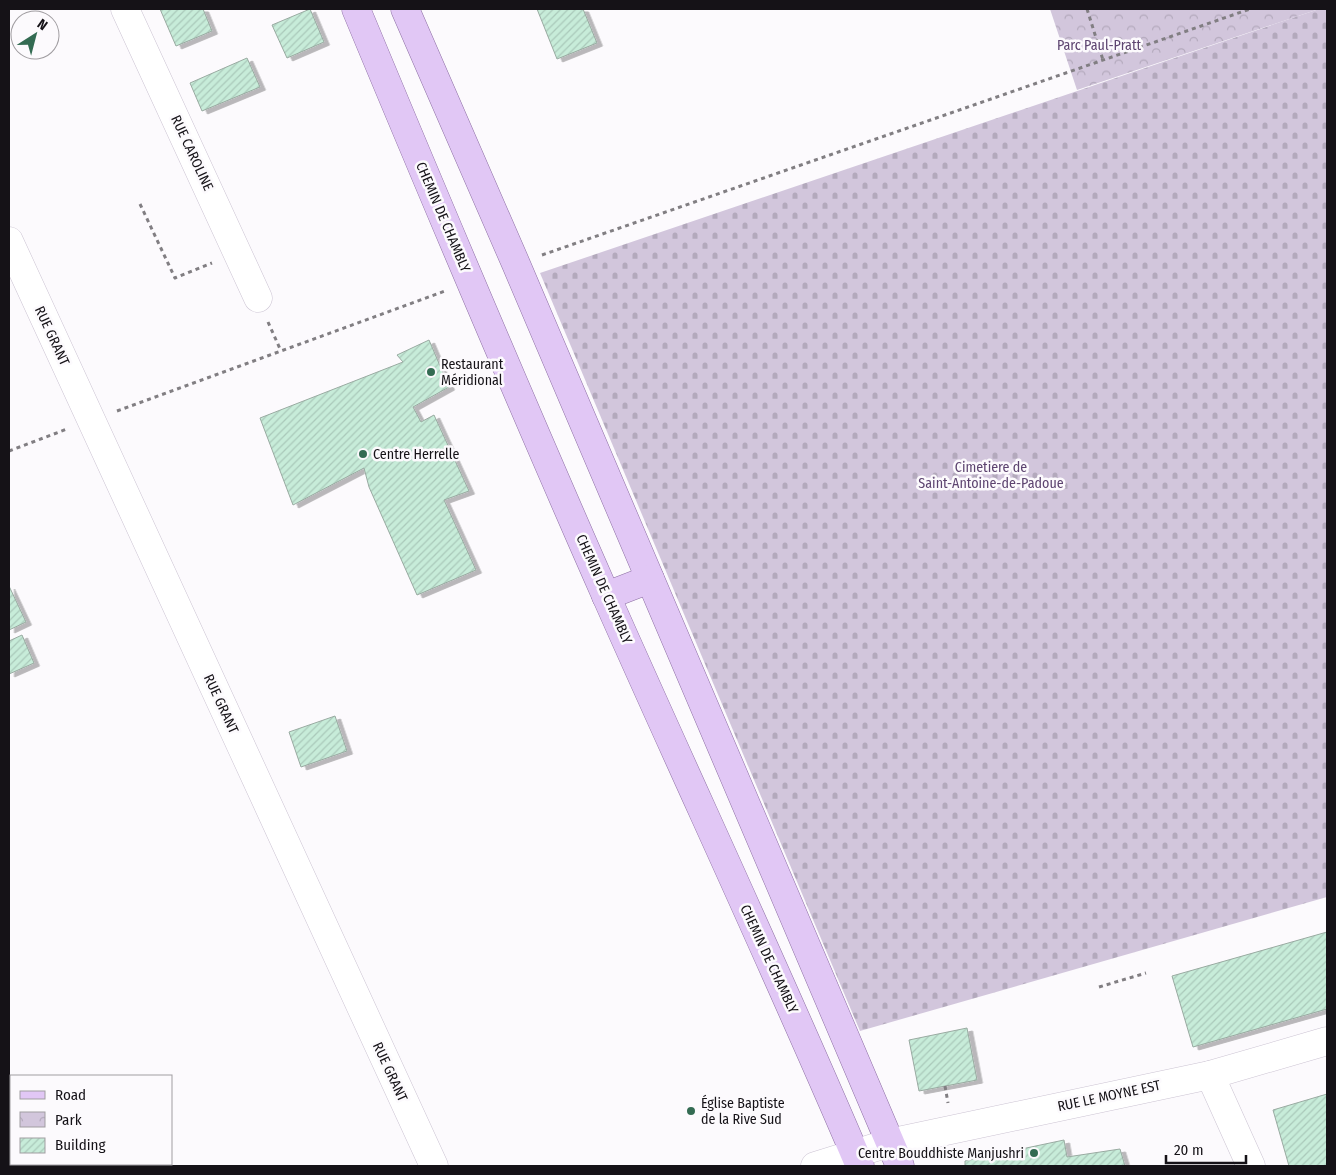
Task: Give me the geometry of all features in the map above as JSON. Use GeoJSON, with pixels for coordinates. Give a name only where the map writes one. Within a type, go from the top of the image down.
{"type":"FeatureCollection","features":[{"type":"Feature","properties":{"kind":"main road","name":"CHEMIN DE CHAMBLY"},"geometry":{"type":"LineString","coordinates":[[356,9],[463,266],[606,596],[825,1083],[857,1160]]}},
{"type":"Feature","properties":{"kind":"main road"},"geometry":{"type":"LineString","coordinates":[[405,9],[650,579],[894,1155]]}},
{"type":"Feature","properties":{"kind":"main road"},"geometry":{"type":"LineString","coordinates":[[606,596],[650,579]]}},
{"type":"Feature","properties":{"kind":"street","name":"RUE CAROLINE"},"geometry":{"type":"LineString","coordinates":[[125,9],[258,298]]}},
{"type":"Feature","properties":{"kind":"street","name":"RUE GRANT"},"geometry":{"type":"LineString","coordinates":[[9,241],[434,1166]]}},
{"type":"Feature","properties":{"kind":"street","name":"RUE LE MOYNE EST"},"geometry":{"type":"LineString","coordinates":[[815,1166],[894,1155],[1210,1075],[1327,1041]]}},
{"type":"Feature","properties":{"kind":"street"},"geometry":{"type":"LineString","coordinates":[[1210,1075],[1250,1166]]}},
{"type":"Feature","properties":{"kind":"path"},"geometry":{"type":"LineString","coordinates":[[1088,9],[1103,60]]}},
{"type":"Feature","properties":{"kind":"path"},"geometry":{"type":"LineString","coordinates":[[538,256],[1250,9]]}},
{"type":"Feature","properties":{"kind":"path"},"geometry":{"type":"LineString","coordinates":[[140,204],[175,278],[237,253]]}},
{"type":"Feature","properties":{"kind":"path"},"geometry":{"type":"LineString","coordinates":[[108,414],[452,289]]}},
{"type":"Feature","properties":{"kind":"path"},"geometry":{"type":"LineString","coordinates":[[9,451],[72,427]]}},
{"type":"Feature","properties":{"kind":"path"},"geometry":{"type":"LineString","coordinates":[[1099,987],[1146,973]]}},
{"type":"Feature","properties":{"kind":"green space","name":"Parc Paul-Pratt"},"geometry":{"type":"Polygon","coordinates":[[[1050,9],[1319,9],[1077,90],[1050,9]]]}},
{"type":"Feature","properties":{"kind":"green space","name":"Cimetiere de Saint-Antoine-de-Padoue"},"geometry":{"type":"Polygon","coordinates":[[[1319,9],[1327,9],[1327,897],[860,1031],[540,273],[1319,9]]]}},
{"type":"Feature","properties":{"kind":"building"},"geometry":{"type":"Polygon","coordinates":[[[160,9],[203,9],[212,31],[176,46],[160,9]]]}},
{"type":"Feature","properties":{"kind":"building"},"geometry":{"type":"Polygon","coordinates":[[[310,9],[324,42],[287,58],[272,25],[310,9]]]}},
{"type":"Feature","properties":{"kind":"building"},"geometry":{"type":"Polygon","coordinates":[[[537,9],[583,9],[597,43],[557,59],[537,9]]]}},
{"type":"Feature","properties":{"kind":"building"},"geometry":{"type":"Polygon","coordinates":[[[247,58],[260,87],[202,111],[190,83],[247,58]]]}},
{"type":"Feature","properties":{"kind":"building","name":"Centre Herrelle"},"geometry":{"type":"Polygon","coordinates":[[[429,340],[449,387],[413,407],[421,422],[434,415],[469,491],[444,500],[476,570],[417,595],[369,487],[364,468],[293,505],[260,418],[403,362],[397,355],[429,340]]]}},
{"type":"Feature","properties":{"kind":"building"},"geometry":{"type":"Polygon","coordinates":[[[9,586],[26,622],[9,630],[9,586]]]}},
{"type":"Feature","properties":{"kind":"building"},"geometry":{"type":"Polygon","coordinates":[[[22,635],[34,663],[9,674],[9,641],[22,635]]]}},
{"type":"Feature","properties":{"kind":"building"},"geometry":{"type":"Polygon","coordinates":[[[335,716],[347,751],[301,767],[289,732],[335,716]]]}},
{"type":"Feature","properties":{"kind":"building"},"geometry":{"type":"Polygon","coordinates":[[[1327,932],[1327,1009],[1193,1047],[1172,976],[1327,932]]]}},
{"type":"Feature","properties":{"kind":"building"},"geometry":{"type":"Polygon","coordinates":[[[967,1028],[977,1080],[919,1091],[909,1040],[967,1028]]]}},
{"type":"Feature","properties":{"kind":"building"},"geometry":{"type":"Polygon","coordinates":[[[1327,1094],[1327,1166],[1289,1166],[1273,1110],[1327,1094]]]}},
{"type":"Feature","properties":{"kind":"building","name":"Centre Bouddhiste Manjushri"},"geometry":{"type":"Polygon","coordinates":[[[1064,1140],[1067,1157],[1120,1149],[1125,1166],[965,1166],[965,1161],[1064,1140]]]}},
{"type":"Feature","properties":{"kind":"place","name":"Restaurant Méridional"},"geometry":{"type":"Point","coordinates":[431,372]}},
{"type":"Feature","properties":{"kind":"place","name":"Centre Herrelle"},"geometry":{"type":"Point","coordinates":[363,454]}},
{"type":"Feature","properties":{"kind":"place","name":"Église Baptiste de la Rive Sud"},"geometry":{"type":"Point","coordinates":[691,1111]}},
{"type":"Feature","properties":{"kind":"place","name":"Centre Bouddhiste Manjushri"},"geometry":{"type":"Point","coordinates":[1034,1153]}}]}
